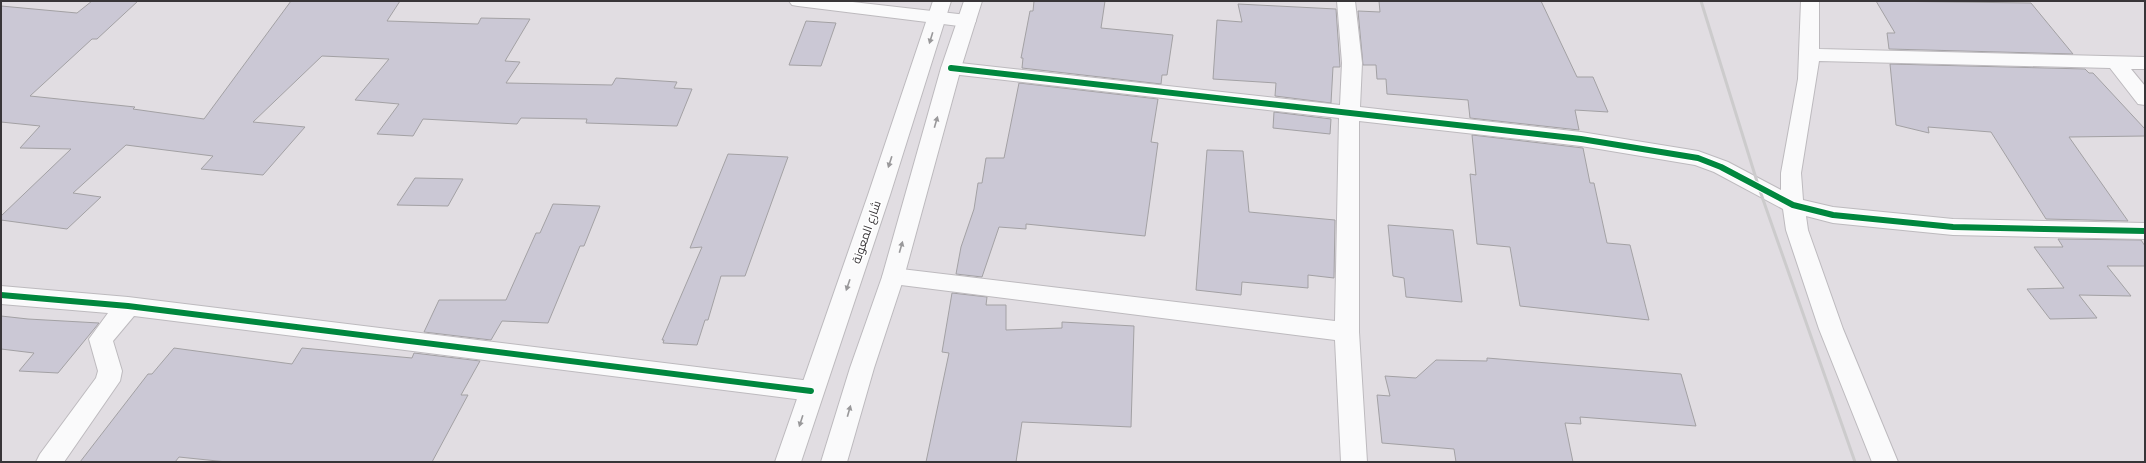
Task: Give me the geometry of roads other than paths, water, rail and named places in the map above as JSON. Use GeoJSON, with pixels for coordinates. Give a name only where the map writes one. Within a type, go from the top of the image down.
{"type":"FeatureCollection","features":[{"type":"Feature","properties":{"kind":"main road"},"geometry":{"type":"LineString","coordinates":[[798,1],[970,11],[951,68],[893,277],[862,368],[834,462]]}},
{"type":"Feature","properties":{"kind":"main road"},"geometry":{"type":"LineString","coordinates":[[1346,1],[1351,50],[1347,332],[1354,462]]}},
{"type":"Feature","properties":{"kind":"main road"},"geometry":{"type":"LineString","coordinates":[[1810,1],[1810,55],[1808,79],[1791,173],[1793,205],[1797,230],[1831,329],[1885,462]]}},
{"type":"Feature","properties":{"kind":"main road","name":"شارع المعونة"},"geometry":{"type":"LineString","coordinates":[[788,462],[940,9]]}},
{"type":"Feature","properties":{"kind":"main road"},"geometry":{"type":"LineString","coordinates":[[1810,55],[2145,63]]}},
{"type":"Feature","properties":{"kind":"main road"},"geometry":{"type":"LineString","coordinates":[[2116,63],[2145,99]]}},
{"type":"Feature","properties":{"kind":"main road"},"geometry":{"type":"LineString","coordinates":[[951,68],[1581,139],[1698,158],[1721,167],[1793,205],[1833,215],[1953,227],[2145,231]]}},
{"type":"Feature","properties":{"kind":"main road"},"geometry":{"type":"LineString","coordinates":[[893,277],[1347,332]]}},
{"type":"Feature","properties":{"kind":"main road"},"geometry":{"type":"LineString","coordinates":[[1,295],[128,306],[811,391]]}},
{"type":"Feature","properties":{"kind":"main road"},"geometry":{"type":"LineString","coordinates":[[50,462],[108,380],[110,371],[101,339],[128,306]]}},
{"type":"Feature","properties":{"kind":"railway"},"geometry":{"type":"LineString","coordinates":[[1701,1],[1759,188],[1855,462]]}}]}
